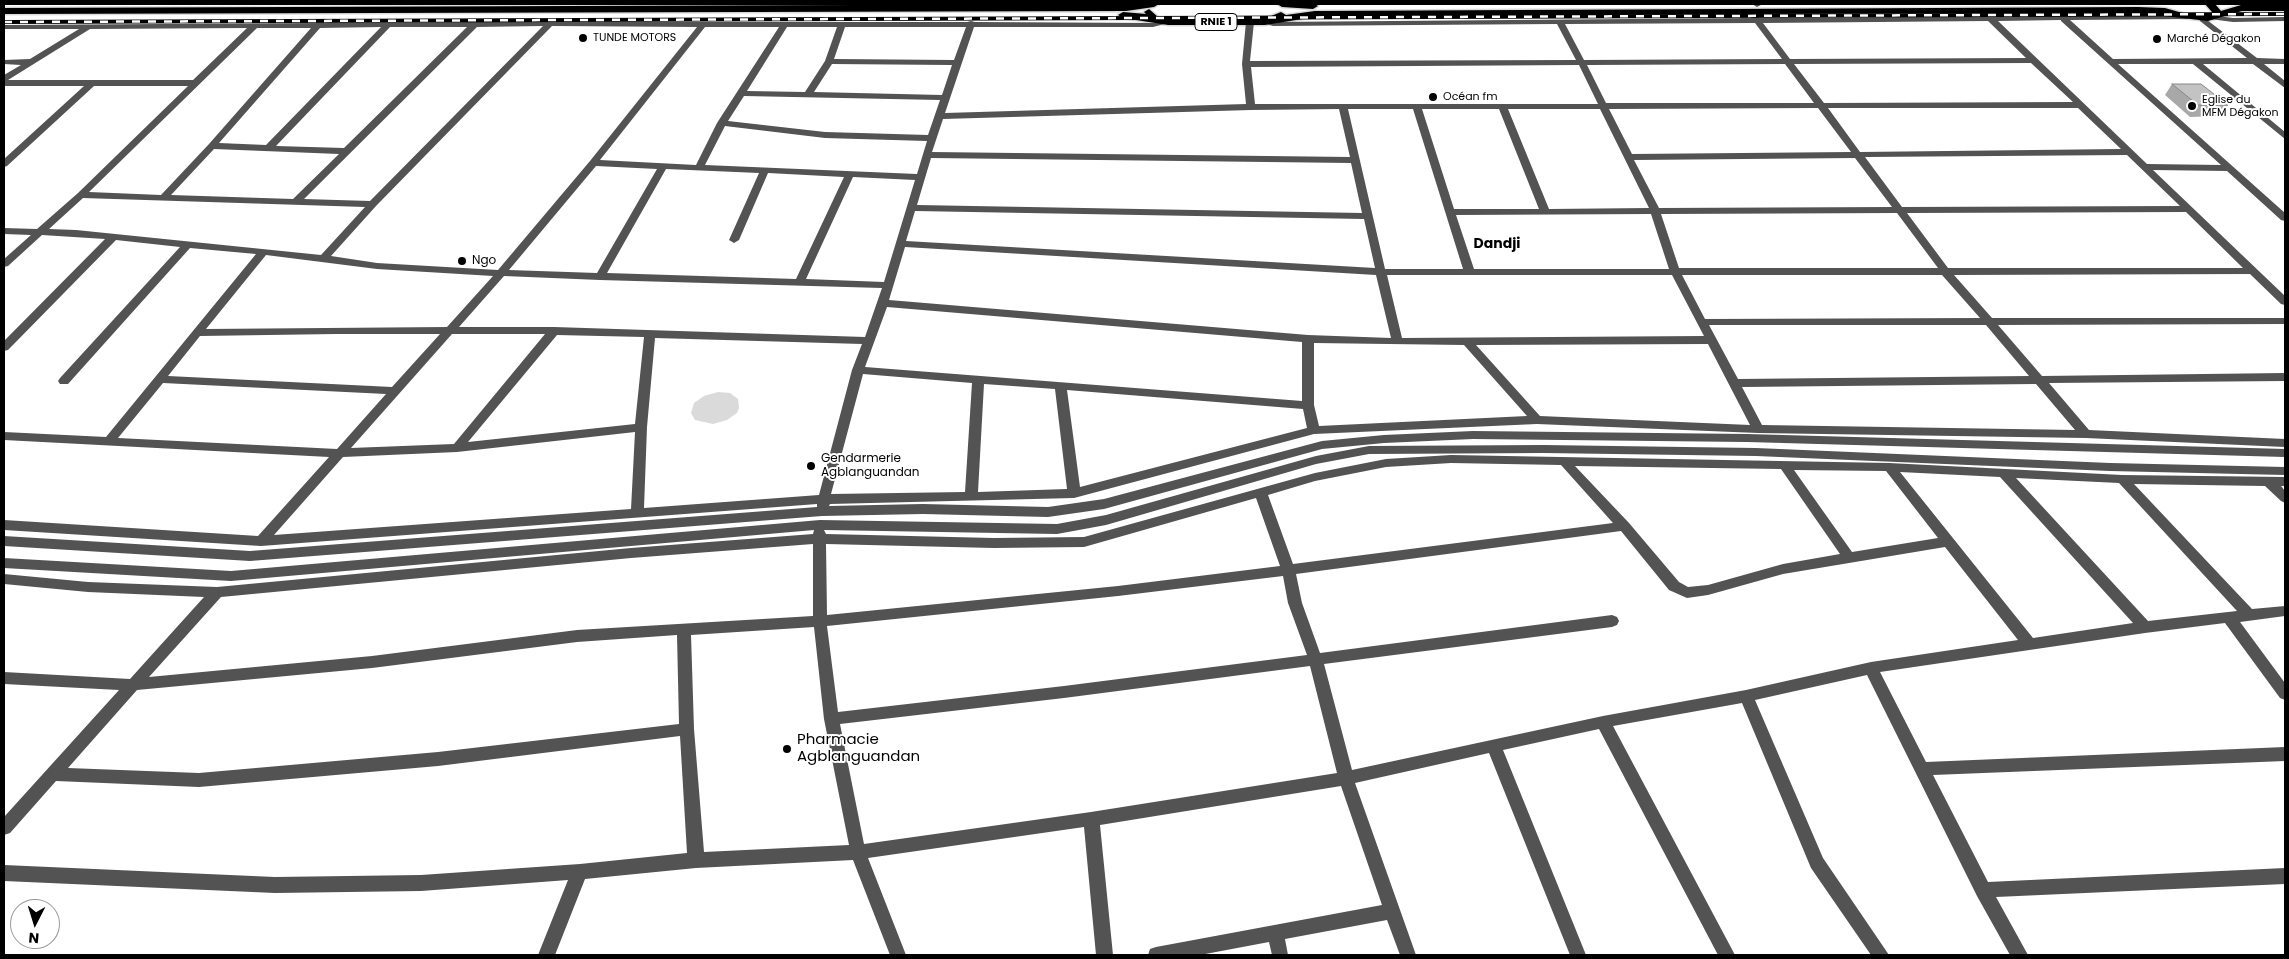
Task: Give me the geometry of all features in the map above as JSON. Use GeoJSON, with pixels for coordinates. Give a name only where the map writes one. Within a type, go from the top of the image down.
{"type":"FeatureCollection","features":[{"type":"Feature","properties":{"kind":"highway","name":"RNIE 1"},"geometry":{"type":"LineString","coordinates":[[4,11],[1126,8],[1155,4]]}},
{"type":"Feature","properties":{"kind":"highway","name":"RNIE 1"},"geometry":{"type":"LineString","coordinates":[[1154,18],[1149,10],[1155,4]]}},
{"type":"Feature","properties":{"kind":"highway"},"geometry":{"type":"LineString","coordinates":[[1270,21],[1282,12],[1280,7],[1275,4]]}},
{"type":"Feature","properties":{"kind":"highway","name":"RNIE 1"},"geometry":{"type":"LineString","coordinates":[[1282,4],[1304,6],[1755,10],[2138,10],[2185,17],[2211,17],[2241,8],[2285,8]]}},
{"type":"Feature","properties":{"kind":"highway","name":"RNIE 1"},"geometry":{"type":"LineString","coordinates":[[4,18],[468,10],[1117,14],[1154,18],[1168,22],[1250,22],[1315,14],[1755,10],[1922,4]]}},
{"type":"Feature","properties":{"kind":"highway","name":"RNIE 1"},"geometry":{"type":"LineString","coordinates":[[2154,4],[2174,14]]}},
{"type":"Feature","properties":{"kind":"highway"},"geometry":{"type":"LineString","coordinates":[[2210,4],[2217,10],[2211,17]]}},
{"type":"Feature","properties":{"kind":"street"},"geometry":{"type":"LineString","coordinates":[[456,25],[468,10]]}},
{"type":"Feature","properties":{"kind":"street"},"geometry":{"type":"LineString","coordinates":[[1270,21],[1273,24],[1558,22],[1755,10],[1991,19],[2185,17]]}},
{"type":"Feature","properties":{"kind":"street"},"geometry":{"type":"LineString","coordinates":[[1755,10],[1788,61],[1945,271],[2042,380],[2086,434]]}},
{"type":"Feature","properties":{"kind":"street"},"geometry":{"type":"LineString","coordinates":[[2211,17],[2234,20],[2285,19]]}},
{"type":"Feature","properties":{"kind":"street"},"geometry":{"type":"LineString","coordinates":[[2211,17],[2256,61],[2285,85]]}},
{"type":"Feature","properties":{"kind":"street"},"geometry":{"type":"LineString","coordinates":[[1991,19],[2285,302]]}},
{"type":"Feature","properties":{"kind":"street"},"geometry":{"type":"LineString","coordinates":[[2064,19],[2285,218]]}},
{"type":"Feature","properties":{"kind":"street"},"geometry":{"type":"LineString","coordinates":[[4,27],[971,23],[1153,25],[1168,22]]}},
{"type":"Feature","properties":{"kind":"street"},"geometry":{"type":"LineString","coordinates":[[1250,22],[1246,64],[1251,107]]}},
{"type":"Feature","properties":{"kind":"street"},"geometry":{"type":"LineString","coordinates":[[1558,22],[1582,63],[1655,211],[1675,271],[1758,429]]}},
{"type":"Feature","properties":{"kind":"street"},"geometry":{"type":"LineString","coordinates":[[898,955],[858,852],[831,719],[820,621],[821,572],[818,539],[827,482],[858,370],[888,286],[932,138],[971,23]]}},
{"type":"Feature","properties":{"kind":"street"},"geometry":{"type":"LineString","coordinates":[[296,200],[475,24]]}},
{"type":"Feature","properties":{"kind":"street"},"geometry":{"type":"LineString","coordinates":[[324,258],[374,204],[550,24]]}},
{"type":"Feature","properties":{"kind":"street"},"geometry":{"type":"LineString","coordinates":[[261,541],[501,273],[593,163],[703,24]]}},
{"type":"Feature","properties":{"kind":"street"},"geometry":{"type":"LineString","coordinates":[[699,167],[722,123],[785,24]]}},
{"type":"Feature","properties":{"kind":"street"},"geometry":{"type":"LineString","coordinates":[[808,94],[830,60],[842,24]]}},
{"type":"Feature","properties":{"kind":"street"},"geometry":{"type":"LineString","coordinates":[[4,264],[38,231],[81,195],[254,26]]}},
{"type":"Feature","properties":{"kind":"street"},"geometry":{"type":"LineString","coordinates":[[165,196],[212,146],[317,26]]}},
{"type":"Feature","properties":{"kind":"street"},"geometry":{"type":"LineString","coordinates":[[268,148],[387,26]]}},
{"type":"Feature","properties":{"kind":"street"},"geometry":{"type":"LineString","coordinates":[[4,79],[88,27]]}},
{"type":"Feature","properties":{"kind":"street"},"geometry":{"type":"LineString","coordinates":[[830,60],[958,64]]}},
{"type":"Feature","properties":{"kind":"street"},"geometry":{"type":"LineString","coordinates":[[1246,64],[2034,60]]}},
{"type":"Feature","properties":{"kind":"street"},"geometry":{"type":"LineString","coordinates":[[2195,61],[2285,136]]}},
{"type":"Feature","properties":{"kind":"street"},"geometry":{"type":"LineString","coordinates":[[2113,62],[2285,61]]}},
{"type":"Feature","properties":{"kind":"street"},"geometry":{"type":"LineString","coordinates":[[4,62],[32,62]]}},
{"type":"Feature","properties":{"kind":"street"},"geometry":{"type":"LineString","coordinates":[[4,83],[194,83]]}},
{"type":"Feature","properties":{"kind":"street"},"geometry":{"type":"LineString","coordinates":[[4,164],[92,83]]}},
{"type":"Feature","properties":{"kind":"street"},"geometry":{"type":"LineString","coordinates":[[741,93],[947,98]]}},
{"type":"Feature","properties":{"kind":"street"},"geometry":{"type":"LineString","coordinates":[[940,116],[1251,107],[1604,108],[2081,105]]}},
{"type":"Feature","properties":{"kind":"street"},"geometry":{"type":"LineString","coordinates":[[1343,107],[1397,342]]}},
{"type":"Feature","properties":{"kind":"street"},"geometry":{"type":"LineString","coordinates":[[1418,107],[1469,271]]}},
{"type":"Feature","properties":{"kind":"street"},"geometry":{"type":"LineString","coordinates":[[1503,107],[1545,211]]}},
{"type":"Feature","properties":{"kind":"street"},"geometry":{"type":"LineString","coordinates":[[722,123],[826,135],[932,138]]}},
{"type":"Feature","properties":{"kind":"street"},"geometry":{"type":"LineString","coordinates":[[212,146],[346,151]]}},
{"type":"Feature","properties":{"kind":"street"},"geometry":{"type":"LineString","coordinates":[[1628,156],[2129,152]]}},
{"type":"Feature","properties":{"kind":"street"},"geometry":{"type":"LineString","coordinates":[[927,155],[1355,160]]}},
{"type":"Feature","properties":{"kind":"street"},"geometry":{"type":"LineString","coordinates":[[593,163],[920,177]]}},
{"type":"Feature","properties":{"kind":"street"},"geometry":{"type":"LineString","coordinates":[[600,277],[663,166]]}},
{"type":"Feature","properties":{"kind":"street"},"geometry":{"type":"LineString","coordinates":[[2145,167],[2229,168]]}},
{"type":"Feature","properties":{"kind":"street"},"geometry":{"type":"LineString","coordinates":[[734,240],[765,170]]}},
{"type":"Feature","properties":{"kind":"street"},"geometry":{"type":"LineString","coordinates":[[799,283],[850,174]]}},
{"type":"Feature","properties":{"kind":"street"},"geometry":{"type":"LineString","coordinates":[[81,195],[296,200],[374,204]]}},
{"type":"Feature","properties":{"kind":"street"},"geometry":{"type":"LineString","coordinates":[[2268,202],[2285,202]]}},
{"type":"Feature","properties":{"kind":"street"},"geometry":{"type":"LineString","coordinates":[[910,208],[1368,216]]}},
{"type":"Feature","properties":{"kind":"street"},"geometry":{"type":"LineString","coordinates":[[1450,212],[2189,210]]}},
{"type":"Feature","properties":{"kind":"street"},"geometry":{"type":"LineString","coordinates":[[4,231],[38,231],[113,236],[324,258],[377,266],[600,277],[888,286]]}},
{"type":"Feature","properties":{"kind":"street"},"geometry":{"type":"LineString","coordinates":[[4,346],[113,236]]}},
{"type":"Feature","properties":{"kind":"street"},"geometry":{"type":"LineString","coordinates":[[900,244],[1381,272],[2252,270]]}},
{"type":"Feature","properties":{"kind":"street"},"geometry":{"type":"LineString","coordinates":[[64,381],[187,245]]}},
{"type":"Feature","properties":{"kind":"street"},"geometry":{"type":"LineString","coordinates":[[109,441],[262,253]]}},
{"type":"Feature","properties":{"kind":"street"},"geometry":{"type":"LineString","coordinates":[[882,303],[1308,339],[1397,342],[1710,340]]}},
{"type":"Feature","properties":{"kind":"street"},"geometry":{"type":"LineString","coordinates":[[1702,322],[2285,321]]}},
{"type":"Feature","properties":{"kind":"street"},"geometry":{"type":"LineString","coordinates":[[197,333],[336,330],[554,331],[867,341]]}},
{"type":"Feature","properties":{"kind":"street"},"geometry":{"type":"LineString","coordinates":[[457,448],[554,331]]}},
{"type":"Feature","properties":{"kind":"street"},"geometry":{"type":"LineString","coordinates":[[637,512],[641,427],[650,334]]}},
{"type":"Feature","properties":{"kind":"street"},"geometry":{"type":"LineString","coordinates":[[1308,339],[1308,405],[1314,430]]}},
{"type":"Feature","properties":{"kind":"street"},"geometry":{"type":"LineString","coordinates":[[1466,341],[1537,420]]}},
{"type":"Feature","properties":{"kind":"street"},"geometry":{"type":"LineString","coordinates":[[858,370],[1308,405]]}},
{"type":"Feature","properties":{"kind":"street"},"geometry":{"type":"LineString","coordinates":[[1734,383],[2285,377]]}},
{"type":"Feature","properties":{"kind":"street"},"geometry":{"type":"LineString","coordinates":[[159,379],[395,391]]}},
{"type":"Feature","properties":{"kind":"street"},"geometry":{"type":"LineString","coordinates":[[971,497],[978,380]]}},
{"type":"Feature","properties":{"kind":"street"},"geometry":{"type":"LineString","coordinates":[[1060,387],[1074,493]]}},
{"type":"Feature","properties":{"kind":"street"},"geometry":{"type":"LineString","coordinates":[[4,525],[261,541],[637,512],[1074,493],[1314,430],[1537,420],[1758,429],[2086,434],[2285,443]]}},
{"type":"Feature","properties":{"kind":"street"},"geometry":{"type":"LineString","coordinates":[[4,436],[339,453],[457,448],[641,427]]}},
{"type":"Feature","properties":{"kind":"street"},"geometry":{"type":"LineString","coordinates":[[4,541],[250,556],[823,505],[1048,512],[1104,504],[1322,445],[1384,439],[1473,435],[1738,438],[2285,453]]}},
{"type":"Feature","properties":{"kind":"street"},"geometry":{"type":"LineString","coordinates":[[4,563],[231,576],[820,525],[1057,529],[1106,520],[1316,460],[1369,450],[1543,449],[1756,452],[2110,466],[2285,470]]}},
{"type":"Feature","properties":{"kind":"street"},"geometry":{"type":"LineString","coordinates":[[4,579],[88,586],[217,592],[622,554],[818,539],[994,543],[1084,542],[1315,478],[1386,463],[1451,459],[1889,467],[2122,478],[2285,482]]}},
{"type":"Feature","properties":{"kind":"street"},"geometry":{"type":"LineString","coordinates":[[1563,460],[1624,526],[1674,586],[1688,593],[1708,590],[1783,569],[1848,556],[1948,541]]}},
{"type":"Feature","properties":{"kind":"street"},"geometry":{"type":"LineString","coordinates":[[1784,465],[1848,556]]}},
{"type":"Feature","properties":{"kind":"street"},"geometry":{"type":"LineString","coordinates":[[1889,467],[2030,645]]}},
{"type":"Feature","properties":{"kind":"street"},"geometry":{"type":"LineString","coordinates":[[2004,472],[2145,628]]}},
{"type":"Feature","properties":{"kind":"street"},"geometry":{"type":"LineString","coordinates":[[2122,478],[2250,615]]}},
{"type":"Feature","properties":{"kind":"street"},"geometry":{"type":"LineString","coordinates":[[2268,482],[2285,498]]}},
{"type":"Feature","properties":{"kind":"street"},"geometry":{"type":"LineString","coordinates":[[1261,493],[1288,570],[1295,603],[1315,658],[1346,778],[1408,955]]}},
{"type":"Feature","properties":{"kind":"street"},"geometry":{"type":"LineString","coordinates":[[4,678],[131,686],[372,662],[577,636],[820,621],[1118,591],[1624,526]]}},
{"type":"Feature","properties":{"kind":"street"},"geometry":{"type":"LineString","coordinates":[[88,586],[104,569]]}},
{"type":"Feature","properties":{"kind":"street"},"geometry":{"type":"LineString","coordinates":[[4,828],[217,592]]}},
{"type":"Feature","properties":{"kind":"street"},"geometry":{"type":"LineString","coordinates":[[4,873],[275,885],[421,883],[580,872],[696,860],[858,852],[1091,819],[1346,778],[1603,722],[1746,696],[1871,668],[2145,628],[2285,611]]}},
{"type":"Feature","properties":{"kind":"street"},"geometry":{"type":"LineString","coordinates":[[2229,618],[2285,694]]}},
{"type":"Feature","properties":{"kind":"street"},"geometry":{"type":"LineString","coordinates":[[831,719],[1064,692],[1612,621]]}},
{"type":"Feature","properties":{"kind":"street"},"geometry":{"type":"LineString","coordinates":[[684,629],[687,729],[696,860]]}},
{"type":"Feature","properties":{"kind":"street"},"geometry":{"type":"LineString","coordinates":[[1871,668],[1983,890],[2019,955]]}},
{"type":"Feature","properties":{"kind":"street"},"geometry":{"type":"LineString","coordinates":[[1746,696],[1817,863],[1881,955]]}},
{"type":"Feature","properties":{"kind":"street"},"geometry":{"type":"LineString","coordinates":[[1603,722],[1727,955]]}},
{"type":"Feature","properties":{"kind":"street"},"geometry":{"type":"LineString","coordinates":[[52,774],[199,780],[438,760],[687,729]]}},
{"type":"Feature","properties":{"kind":"street"},"geometry":{"type":"LineString","coordinates":[[1494,747],[1578,955]]}},
{"type":"Feature","properties":{"kind":"street"},"geometry":{"type":"LineString","coordinates":[[1922,769],[2285,754]]}},
{"type":"Feature","properties":{"kind":"street"},"geometry":{"type":"LineString","coordinates":[[1091,819],[1105,955]]}},
{"type":"Feature","properties":{"kind":"street"},"geometry":{"type":"LineString","coordinates":[[547,955],[580,872]]}},
{"type":"Feature","properties":{"kind":"street"},"geometry":{"type":"LineString","coordinates":[[1983,890],[2285,876]]}},
{"type":"Feature","properties":{"kind":"street"},"geometry":{"type":"LineString","coordinates":[[1156,955],[1394,911]]}},
{"type":"Feature","properties":{"kind":"street"},"geometry":{"type":"LineString","coordinates":[[1276,933],[1280,955]]}},
{"type":"Feature","properties":{"kind":"shaded area"},"geometry":{"type":"Polygon","coordinates":[[[718,392],[730,393],[738,399],[739,408],[737,413],[727,420],[713,424],[695,420],[691,413],[694,403],[704,396],[718,392]]]}},
{"type":"Feature","properties":{"kind":"building"},"geometry":{"type":"Polygon","coordinates":[[[2172,84],[2201,84],[2228,105],[2198,105],[2172,84]]]}},
{"type":"Feature","properties":{"kind":"railway"},"geometry":{"type":"LineString","coordinates":[[4,22],[2285,14]]}},
{"type":"Feature","properties":{"kind":"place","name":"TUNDE MOTORS"},"geometry":{"type":"Point","coordinates":[583,38]}},
{"type":"Feature","properties":{"kind":"place","name":"Marché Dégakon"},"geometry":{"type":"Point","coordinates":[2157,39]}},
{"type":"Feature","properties":{"kind":"place","name":"Océan fm"},"geometry":{"type":"Point","coordinates":[1433,97]}},
{"type":"Feature","properties":{"kind":"place","name":"Eglise du MFM Dégakon"},"geometry":{"type":"Point","coordinates":[2192,106]}},
{"type":"Feature","properties":{"kind":"place","name":"Ngo"},"geometry":{"type":"Point","coordinates":[462,261]}},
{"type":"Feature","properties":{"kind":"place","name":"Gendarmerie Agblanguandan"},"geometry":{"type":"Point","coordinates":[811,466]}},
{"type":"Feature","properties":{"kind":"place","name":"Pharmacie Agblanguandan"},"geometry":{"type":"Point","coordinates":[787,749]}},
{"type":"Feature","properties":{"kind":"district","name":"Dandji"},"geometry":{"type":"Point","coordinates":[1497,244]}}]}
